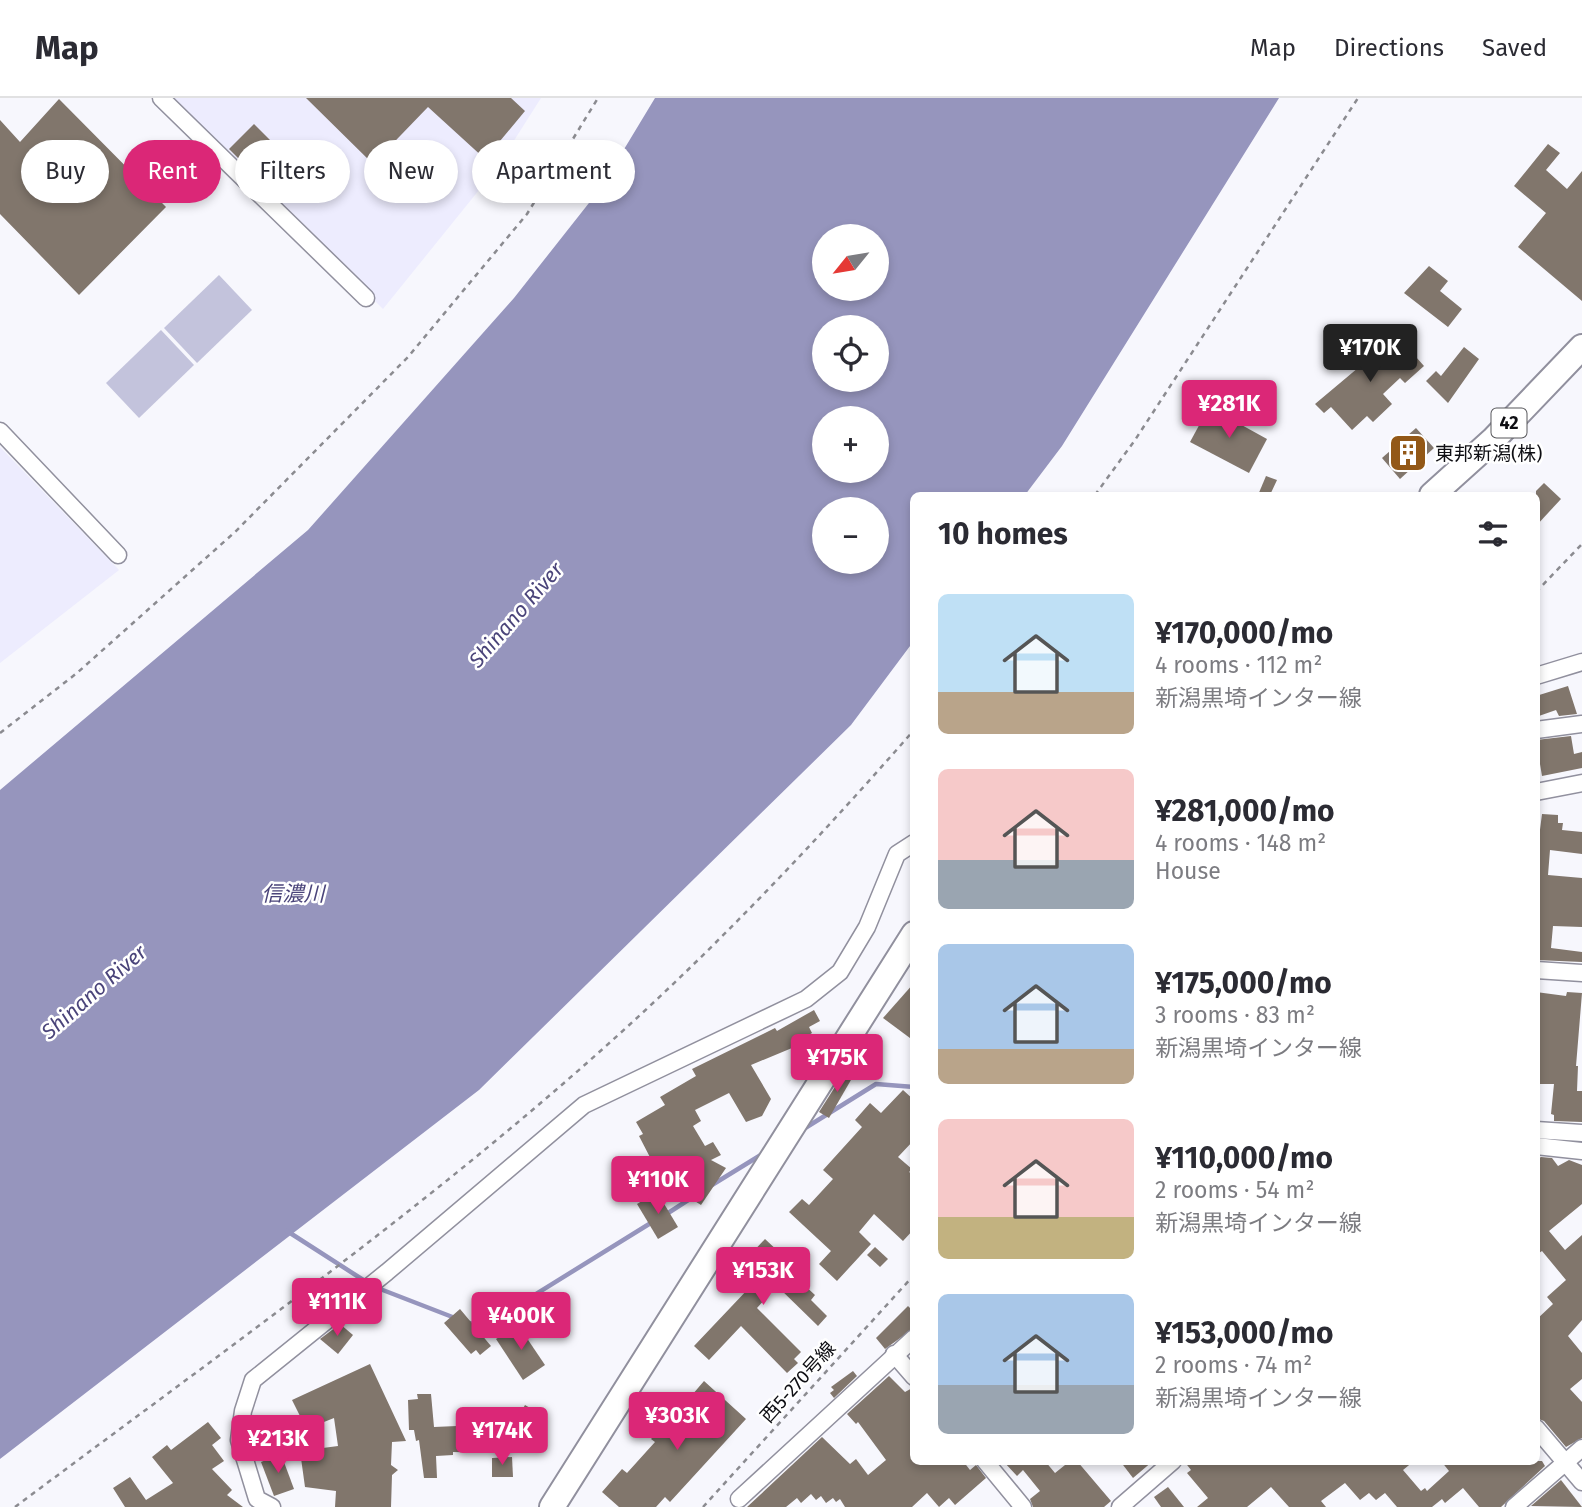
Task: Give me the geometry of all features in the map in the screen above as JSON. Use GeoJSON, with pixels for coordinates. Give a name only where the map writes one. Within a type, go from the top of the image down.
{"type":"FeatureCollection","features":[{"type":"Feature","properties":{"kind":"main road","name":"42"},"geometry":{"type":"LineString","coordinates":[[1435,492],[1493,440],[1582,347]]}},
{"type":"Feature","properties":{"kind":"main road"},"geometry":{"type":"LineString","coordinates":[[552,1507],[910,940]]}},
{"type":"Feature","properties":{"kind":"street"},"geometry":{"type":"LineString","coordinates":[[161,98],[366,298]]}},
{"type":"Feature","properties":{"kind":"street"},"geometry":{"type":"LineString","coordinates":[[0,431],[118,555]]}},
{"type":"Feature","properties":{"kind":"street"},"geometry":{"type":"LineString","coordinates":[[1540,675],[1582,662]]}},
{"type":"Feature","properties":{"kind":"street"},"geometry":{"type":"LineString","coordinates":[[1540,729],[1582,724]]}},
{"type":"Feature","properties":{"kind":"street"},"geometry":{"type":"LineString","coordinates":[[1540,791],[1582,783]]}},
{"type":"Feature","properties":{"kind":"street"},"geometry":{"type":"LineString","coordinates":[[272,1507],[253,1503],[239,1440],[243,1411],[253,1380],[387,1272],[584,1105],[806,999],[840,972],[867,927],[897,854],[910,846]]}},
{"type":"Feature","properties":{"kind":"street"},"geometry":{"type":"LineString","coordinates":[[1540,970],[1582,973]]}},
{"type":"Feature","properties":{"kind":"street"},"geometry":{"type":"LineString","coordinates":[[1540,1131],[1582,1133]]}},
{"type":"Feature","properties":{"kind":"street"},"geometry":{"type":"LineString","coordinates":[[1540,1146],[1582,1151]]}},
{"type":"Feature","properties":{"kind":"street"},"geometry":{"type":"LineString","coordinates":[[739,1499],[910,1341]]}},
{"type":"Feature","properties":{"kind":"street"},"geometry":{"type":"LineString","coordinates":[[894,1354],[910,1372]]}},
{"type":"Feature","properties":{"kind":"street"},"geometry":{"type":"LineString","coordinates":[[1540,1433],[1582,1482]]}},
{"type":"Feature","properties":{"kind":"street"},"geometry":{"type":"LineString","coordinates":[[1514,1507],[1582,1448]]}},
{"type":"Feature","properties":{"kind":"street"},"geometry":{"type":"LineString","coordinates":[[988,1465],[1023,1507]]}},
{"type":"Feature","properties":{"kind":"street"},"geometry":{"type":"LineString","coordinates":[[1120,1507],[1168,1465]]}},
{"type":"Feature","properties":{"kind":"path"},"geometry":{"type":"LineString","coordinates":[[0,733],[77,673],[236,532],[408,357],[527,214],[598,98]]}},
{"type":"Feature","properties":{"kind":"path"},"geometry":{"type":"LineString","coordinates":[[1097,492],[1135,440],[1358,98]]}},
{"type":"Feature","properties":{"kind":"path"},"geometry":{"type":"LineString","coordinates":[[1540,588],[1582,544]]}},
{"type":"Feature","properties":{"kind":"path"},"geometry":{"type":"LineString","coordinates":[[15,1507],[456,1173],[628,1026],[831,825],[910,735]]}},
{"type":"Feature","properties":{"kind":"path","name":"西5-270号線"},"geometry":{"type":"LineString","coordinates":[[703,1507],[910,1279]]}},
{"type":"Feature","properties":{"kind":"shaded area"},"geometry":{"type":"Polygon","coordinates":[[[172,98],[541,98],[514,140],[472,140],[472,199],[383,309],[277,203],[350,203],[350,140],[235,140],[235,161],[221,147],[221,140],[214,140],[172,98]]]}},
{"type":"Feature","properties":{"kind":"shaded area"},"geometry":{"type":"Polygon","coordinates":[[[219,275],[252,310],[197,363],[164,328],[219,275]]]}},
{"type":"Feature","properties":{"kind":"shaded area"},"geometry":{"type":"Polygon","coordinates":[[[161,330],[194,365],[139,418],[106,383],[161,330]]]}},
{"type":"Feature","properties":{"kind":"shaded area"},"geometry":{"type":"Polygon","coordinates":[[[0,447],[119,570],[0,663],[0,447]]]}},
{"type":"Feature","properties":{"kind":"water","name":"信濃川"},"geometry":{"type":"Polygon","coordinates":[[[655,98],[1279,98],[1062,446],[1027,492],[910,492],[910,646],[851,725],[479,1090],[0,1459],[0,790],[308,530],[514,298],[589,203],[635,203],[635,140],[630,140],[655,98]]]}},
{"type":"Feature","properties":{"kind":"building"},"geometry":{"type":"Polygon","coordinates":[[[306,98],[511,98],[525,111],[501,140],[472,140],[472,147],[428,107],[396,140],[364,140],[364,155],[306,98]]]}},
{"type":"Feature","properties":{"kind":"building"},"geometry":{"type":"Polygon","coordinates":[[[59,99],[100,140],[22,140],[59,99]]]}},
{"type":"Feature","properties":{"kind":"building"},"geometry":{"type":"Polygon","coordinates":[[[0,120],[20,142],[21,203],[109,203],[109,149],[123,164],[123,203],[162,203],[166,207],[79,295],[0,214],[0,120]]]}},
{"type":"Feature","properties":{"kind":"building"},"geometry":{"type":"Polygon","coordinates":[[[254,124],[270,140],[238,140],[254,124]]]}},
{"type":"Feature","properties":{"kind":"building"},"geometry":{"type":"Polygon","coordinates":[[[235,143],[235,155],[229,149],[235,143]]]}},
{"type":"Feature","properties":{"kind":"building"},"geometry":{"type":"Polygon","coordinates":[[[1548,144],[1560,153],[1546,170],[1567,189],[1582,171],[1582,301],[1518,247],[1546,213],[1514,186],[1548,144]]]}},
{"type":"Feature","properties":{"kind":"building"},"geometry":{"type":"Polygon","coordinates":[[[1429,266],[1448,281],[1440,291],[1462,309],[1448,327],[1404,293],[1429,266]]]}},
{"type":"Feature","properties":{"kind":"building"},"geometry":{"type":"Polygon","coordinates":[[[1379,330],[1409,363],[1416,357],[1424,366],[1405,383],[1400,378],[1383,394],[1392,404],[1373,422],[1367,416],[1352,430],[1331,407],[1324,413],[1315,404],[1377,352],[1367,341],[1379,330]]]}},
{"type":"Feature","properties":{"kind":"building"},"geometry":{"type":"Polygon","coordinates":[[[1464,347],[1479,359],[1448,403],[1426,381],[1436,371],[1441,376],[1464,347]]]}},
{"type":"Feature","properties":{"kind":"building"},"geometry":{"type":"Polygon","coordinates":[[[1209,407],[1267,439],[1249,473],[1190,442],[1209,407]]]}},
{"type":"Feature","properties":{"kind":"building","name":"東邦新潟(株)"},"geometry":{"type":"Polygon","coordinates":[[[1416,428],[1434,448],[1400,479],[1382,458],[1416,428]]]}},
{"type":"Feature","properties":{"kind":"building"},"geometry":{"type":"Polygon","coordinates":[[[1266,476],[1277,480],[1271,492],[1259,492],[1266,476]]]}},
{"type":"Feature","properties":{"kind":"building"},"geometry":{"type":"Polygon","coordinates":[[[1544,483],[1561,499],[1540,522],[1540,492],[1536,491],[1544,483]]]}},
{"type":"Feature","properties":{"kind":"building"},"geometry":{"type":"Polygon","coordinates":[[[1568,686],[1577,714],[1559,716],[1556,710],[1540,716],[1540,695],[1568,686]]]}},
{"type":"Feature","properties":{"kind":"building"},"geometry":{"type":"Polygon","coordinates":[[[1571,736],[1574,754],[1582,752],[1582,768],[1542,776],[1540,740],[1571,736]]]}},
{"type":"Feature","properties":{"kind":"building"},"geometry":{"type":"Polygon","coordinates":[[[1542,814],[1558,815],[1558,823],[1563,823],[1562,830],[1582,832],[1582,854],[1550,850],[1548,875],[1582,878],[1582,927],[1553,926],[1551,948],[1582,952],[1582,962],[1540,960],[1542,814]]]}},
{"type":"Feature","properties":{"kind":"building"},"geometry":{"type":"Polygon","coordinates":[[[910,988],[910,1038],[883,1018],[910,988]]]}},
{"type":"Feature","properties":{"kind":"building"},"geometry":{"type":"Polygon","coordinates":[[[1567,992],[1582,993],[1576,1066],[1577,1091],[1582,1091],[1582,1122],[1554,1121],[1554,1115],[1551,1114],[1554,1084],[1540,1084],[1540,993],[1566,996],[1567,992]]]}},
{"type":"Feature","properties":{"kind":"building"},"geometry":{"type":"Polygon","coordinates":[[[814,1010],[820,1021],[809,1027],[812,1033],[801,1040],[804,1043],[751,1065],[771,1099],[762,1116],[746,1122],[729,1093],[695,1110],[701,1121],[693,1126],[705,1146],[713,1142],[721,1155],[711,1160],[726,1168],[701,1205],[693,1200],[692,1181],[669,1194],[639,1136],[643,1134],[636,1122],[665,1105],[660,1097],[696,1076],[692,1069],[775,1028],[777,1031],[814,1010]]]}},
{"type":"Feature","properties":{"kind":"building"},"geometry":{"type":"Polygon","coordinates":[[[868,1051],[878,1063],[868,1072],[858,1060],[868,1051]]]}},
{"type":"Feature","properties":{"kind":"building"},"geometry":{"type":"Polygon","coordinates":[[[847,1068],[855,1073],[829,1118],[819,1112],[847,1068]]]}},
{"type":"Feature","properties":{"kind":"building"},"geometry":{"type":"Polygon","coordinates":[[[903,1090],[910,1096],[910,1144],[898,1157],[910,1167],[910,1233],[903,1241],[874,1214],[859,1232],[871,1244],[837,1281],[819,1264],[831,1251],[789,1212],[802,1199],[809,1205],[833,1179],[823,1170],[862,1127],[855,1120],[870,1103],[881,1113],[903,1090]]]}},
{"type":"Feature","properties":{"kind":"building"},"geometry":{"type":"Polygon","coordinates":[[[1540,1158],[1552,1158],[1558,1166],[1569,1160],[1582,1165],[1582,1204],[1549,1231],[1565,1250],[1582,1235],[1582,1320],[1568,1336],[1582,1353],[1582,1379],[1570,1389],[1582,1402],[1582,1438],[1566,1447],[1540,1420],[1540,1316],[1553,1304],[1547,1297],[1566,1280],[1542,1251],[1540,1252],[1540,1158]]]}},
{"type":"Feature","properties":{"kind":"building"},"geometry":{"type":"Polygon","coordinates":[[[657,1192],[678,1227],[658,1239],[637,1204],[657,1192]]]}},
{"type":"Feature","properties":{"kind":"building"},"geometry":{"type":"Polygon","coordinates":[[[765,1239],[795,1267],[790,1272],[815,1295],[811,1300],[827,1316],[818,1326],[777,1286],[757,1308],[801,1352],[794,1359],[798,1363],[787,1373],[741,1326],[709,1360],[694,1346],[749,1288],[733,1273],[765,1239]]]}},
{"type":"Feature","properties":{"kind":"building"},"geometry":{"type":"Polygon","coordinates":[[[875,1247],[888,1259],[880,1267],[867,1255],[875,1247]]]}},
{"type":"Feature","properties":{"kind":"building"},"geometry":{"type":"Polygon","coordinates":[[[908,1306],[910,1308],[910,1331],[885,1349],[876,1338],[908,1306]]]}},
{"type":"Feature","properties":{"kind":"building"},"geometry":{"type":"Polygon","coordinates":[[[460,1309],[491,1346],[480,1355],[476,1350],[471,1354],[444,1323],[460,1309]]]}},
{"type":"Feature","properties":{"kind":"building"},"geometry":{"type":"Polygon","coordinates":[[[340,1324],[353,1335],[338,1354],[320,1339],[340,1324]]]}},
{"type":"Feature","properties":{"kind":"building"},"geometry":{"type":"Polygon","coordinates":[[[518,1325],[545,1365],[523,1380],[496,1339],[518,1325]]]}},
{"type":"Feature","properties":{"kind":"building"},"geometry":{"type":"Polygon","coordinates":[[[370,1364],[406,1441],[392,1442],[391,1465],[398,1470],[392,1475],[391,1507],[335,1507],[336,1491],[305,1487],[300,1451],[338,1446],[334,1418],[324,1422],[322,1418],[305,1426],[292,1400],[370,1364]]]}},
{"type":"Feature","properties":{"kind":"building"},"geometry":{"type":"Polygon","coordinates":[[[853,1371],[857,1376],[834,1398],[830,1393],[834,1390],[831,1387],[853,1371]]]}},
{"type":"Feature","properties":{"kind":"building"},"geometry":{"type":"Polygon","coordinates":[[[889,1376],[905,1392],[910,1389],[910,1465],[966,1465],[970,1470],[976,1465],[986,1478],[955,1505],[949,1498],[939,1507],[927,1493],[912,1507],[845,1507],[840,1499],[836,1502],[833,1498],[826,1503],[821,1496],[816,1500],[811,1494],[801,1503],[797,1498],[786,1507],[747,1507],[822,1437],[850,1464],[856,1459],[868,1475],[886,1460],[858,1422],[856,1424],[847,1414],[889,1376]]]}},
{"type":"Feature","properties":{"kind":"building"},"geometry":{"type":"Polygon","coordinates":[[[704,1381],[746,1419],[670,1502],[665,1497],[656,1507],[619,1507],[602,1492],[622,1469],[627,1473],[655,1442],[651,1439],[669,1420],[672,1423],[704,1381]]]}},
{"type":"Feature","properties":{"kind":"building"},"geometry":{"type":"Polygon","coordinates":[[[417,1394],[431,1394],[434,1427],[480,1425],[485,1441],[493,1440],[493,1453],[453,1452],[453,1455],[436,1456],[437,1478],[424,1478],[419,1440],[416,1441],[414,1430],[409,1430],[408,1400],[418,1399],[417,1394]]]}},
{"type":"Feature","properties":{"kind":"building"},"geometry":{"type":"Polygon","coordinates":[[[525,1405],[537,1412],[529,1426],[517,1419],[525,1405]]]}},
{"type":"Feature","properties":{"kind":"building"},"geometry":{"type":"Polygon","coordinates":[[[208,1422],[221,1438],[212,1445],[224,1461],[212,1469],[232,1490],[227,1495],[243,1507],[125,1507],[113,1488],[130,1477],[146,1500],[173,1483],[152,1457],[167,1445],[171,1450],[208,1422]]]}},
{"type":"Feature","properties":{"kind":"building"},"geometry":{"type":"Polygon","coordinates":[[[281,1454],[294,1489],[274,1496],[261,1462],[281,1454]]]}},
{"type":"Feature","properties":{"kind":"building"},"geometry":{"type":"Polygon","coordinates":[[[512,1457],[513,1477],[492,1477],[492,1458],[512,1457]]]}},
{"type":"Feature","properties":{"kind":"building"},"geometry":{"type":"Polygon","coordinates":[[[1542,1461],[1545,1466],[1501,1507],[1479,1507],[1463,1488],[1445,1503],[1442,1499],[1432,1507],[1397,1507],[1385,1493],[1376,1500],[1369,1493],[1360,1500],[1345,1483],[1321,1501],[1326,1507],[1289,1507],[1271,1487],[1247,1507],[1197,1507],[1208,1498],[1187,1473],[1191,1470],[1187,1465],[1409,1465],[1403,1470],[1421,1491],[1425,1488],[1427,1491],[1449,1471],[1444,1465],[1540,1465],[1542,1461]]]}},
{"type":"Feature","properties":{"kind":"building"},"geometry":{"type":"Polygon","coordinates":[[[1007,1465],[1048,1465],[1055,1473],[1065,1465],[1080,1465],[1111,1501],[1104,1507],[1033,1507],[1030,1499],[1040,1491],[1023,1470],[1017,1476],[1007,1465]]]}},
{"type":"Feature","properties":{"kind":"building"},"geometry":{"type":"Polygon","coordinates":[[[1123,1465],[1148,1465],[1133,1478],[1123,1465]]]}},
{"type":"Feature","properties":{"kind":"building"},"geometry":{"type":"Polygon","coordinates":[[[1561,1480],[1582,1507],[1531,1506],[1561,1480]]]}},
{"type":"Feature","properties":{"kind":"building"},"geometry":{"type":"Polygon","coordinates":[[[1168,1487],[1184,1507],[1161,1507],[1154,1497],[1168,1487]]]}},
{"type":"Feature","properties":{"kind":"waterway"},"geometry":{"type":"LineString","coordinates":[[802,1130],[876,1084],[910,1087]]}},
{"type":"Feature","properties":{"kind":"waterway"},"geometry":{"type":"LineString","coordinates":[[712,1185],[764,1153]]}},
{"type":"Feature","properties":{"kind":"waterway"},"geometry":{"type":"LineString","coordinates":[[665,1215],[696,1195]]}},
{"type":"Feature","properties":{"kind":"waterway"},"geometry":{"type":"LineString","coordinates":[[470,1323],[481,1328],[654,1221]]}},
{"type":"Feature","properties":{"kind":"waterway"},"geometry":{"type":"LineString","coordinates":[[287,1231],[368,1283]]}},
{"type":"Feature","properties":{"kind":"waterway"},"geometry":{"type":"LineString","coordinates":[[375,1287],[455,1318]]}},
{"type":"Feature","properties":{"kind":"place","name":"東邦新潟(株)"},"geometry":{"type":"Point","coordinates":[1408,453]}},
{"type":"Feature","properties":{"kind":"water label","name":"Shinano River"},"geometry":{"type":"Point","coordinates":[516,615]}},
{"type":"Feature","properties":{"kind":"water label","name":"Shinano River"},"geometry":{"type":"Point","coordinates":[94,992]}}]}
